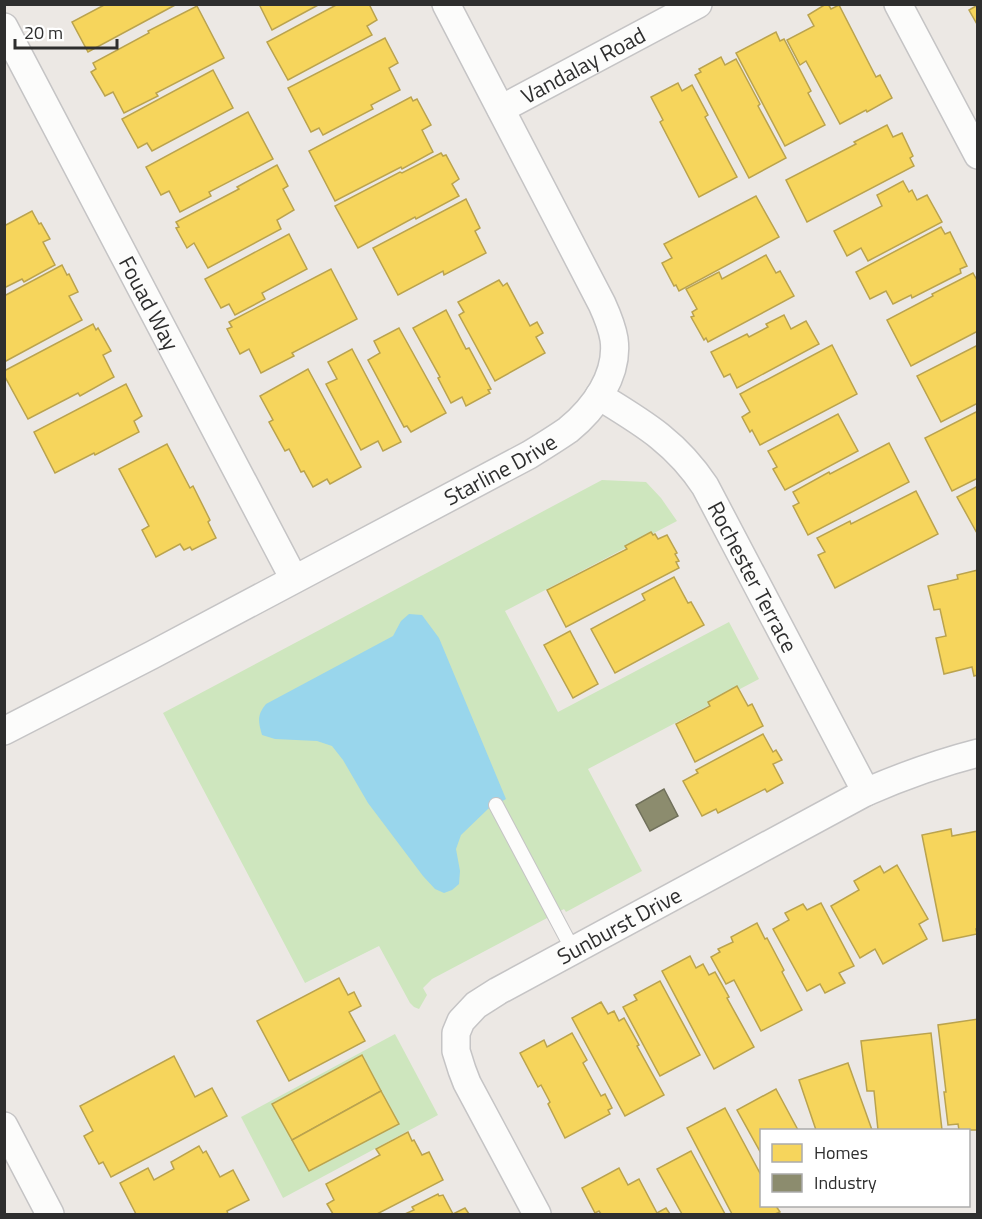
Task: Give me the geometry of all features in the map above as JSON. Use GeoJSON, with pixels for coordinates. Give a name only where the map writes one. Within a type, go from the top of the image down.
{"type":"FeatureCollection","features":[{"type":"Feature","properties":{"kind":"street","name":"Starline Drive"},"geometry":{"type":"LineString","coordinates":[[4,730],[529,455],[570,428],[591,408],[599,396],[611,372],[614,356],[614,341],[608,316],[446,4]]}},
{"type":"Feature","properties":{"kind":"street","name":"Vandalay Road"},"geometry":{"type":"LineString","coordinates":[[501,109],[698,4]]}},
{"type":"Feature","properties":{"kind":"street"},"geometry":{"type":"LineString","coordinates":[[898,4],[978,155]]}},
{"type":"Feature","properties":{"kind":"street","name":"Fouad Way"},"geometry":{"type":"LineString","coordinates":[[4,27],[294,579]]}},
{"type":"Feature","properties":{"kind":"street","name":"Rochester Terrace"},"geometry":{"type":"LineString","coordinates":[[599,396],[637,419],[665,440],[686,460],[705,486],[866,792]]}},
{"type":"Feature","properties":{"kind":"street","name":"Sunburst Drive"},"geometry":{"type":"LineString","coordinates":[[537,1215],[467,1083],[458,1060],[456,1033],[465,1015],[498,991],[866,792],[914,772],[978,753]]}},
{"type":"Feature","properties":{"kind":"street"},"geometry":{"type":"LineString","coordinates":[[4,1126],[50,1215]]}},
{"type":"Feature","properties":{"kind":"lane"},"geometry":{"type":"LineString","coordinates":[[496,805],[573,950]]}},
{"type":"Feature","properties":{"kind":"green space"},"geometry":{"type":"Polygon","coordinates":[[[602,480],[646,482],[677,521],[505,611],[558,712],[729,622],[759,679],[588,769],[642,871],[566,912],[564,909],[432,979],[423,988],[427,995],[419,1009],[410,1003],[379,946],[305,983],[163,713],[602,480]]]}},
{"type":"Feature","properties":{"kind":"green space"},"geometry":{"type":"Polygon","coordinates":[[[395,1034],[438,1115],[283,1198],[241,1117],[395,1034]]]}},
{"type":"Feature","properties":{"kind":"water"},"geometry":{"type":"Polygon","coordinates":[[[409,614],[422,615],[439,638],[506,799],[488,809],[461,835],[456,849],[460,871],[459,884],[444,893],[435,889],[423,876],[368,803],[343,760],[332,746],[317,741],[275,739],[262,735],[259,722],[266,704],[393,636],[401,621],[409,614]]]}},
{"type":"Feature","properties":{"kind":"building: Homes"},"geometry":{"type":"Polygon","coordinates":[[[106,4],[177,4],[88,52],[72,22],[106,4]]]}},
{"type":"Feature","properties":{"kind":"building: Homes"},"geometry":{"type":"Polygon","coordinates":[[[259,4],[320,4],[272,30],[259,4]]]}},
{"type":"Feature","properties":{"kind":"building: Homes"},"geometry":{"type":"Polygon","coordinates":[[[338,4],[369,4],[377,20],[367,26],[372,35],[288,80],[267,42],[338,4]]]}},
{"type":"Feature","properties":{"kind":"building: Homes"},"geometry":{"type":"Polygon","coordinates":[[[826,4],[831,9],[839,5],[876,77],[880,75],[892,98],[840,124],[806,61],[800,65],[787,40],[814,26],[808,15],[826,4]]]}},
{"type":"Feature","properties":{"kind":"building: Homes"},"geometry":{"type":"Polygon","coordinates":[[[978,4],[978,26],[969,10],[978,4]]]}},
{"type":"Feature","properties":{"kind":"building: Homes"},"geometry":{"type":"Polygon","coordinates":[[[197,6],[224,58],[156,93],[158,96],[124,113],[113,92],[105,96],[91,72],[96,69],[93,63],[197,6]]]}},
{"type":"Feature","properties":{"kind":"building: Homes"},"geometry":{"type":"Polygon","coordinates":[[[776,32],[780,41],[784,39],[811,91],[808,93],[825,125],[785,146],[736,53],[776,32]]]}},
{"type":"Feature","properties":{"kind":"building: Homes"},"geometry":{"type":"Polygon","coordinates":[[[385,38],[398,63],[389,68],[400,90],[371,105],[373,109],[323,135],[319,128],[311,132],[288,88],[385,38]]]}},
{"type":"Feature","properties":{"kind":"building: Homes"},"geometry":{"type":"Polygon","coordinates":[[[721,57],[725,65],[736,59],[786,158],[749,178],[695,75],[701,72],[699,69],[721,57]]]}},
{"type":"Feature","properties":{"kind":"building: Homes"},"geometry":{"type":"Polygon","coordinates":[[[213,70],[233,108],[152,151],[147,143],[138,148],[122,119],[213,70]]]}},
{"type":"Feature","properties":{"kind":"building: Homes"},"geometry":{"type":"Polygon","coordinates":[[[678,83],[682,91],[692,85],[708,115],[705,117],[737,177],[699,197],[660,122],[663,120],[651,97],[678,83]]]}},
{"type":"Feature","properties":{"kind":"building: Homes"},"geometry":{"type":"Polygon","coordinates":[[[411,97],[413,101],[417,99],[431,125],[422,130],[433,152],[335,201],[309,151],[411,97]]]}},
{"type":"Feature","properties":{"kind":"building: Homes"},"geometry":{"type":"Polygon","coordinates":[[[248,112],[273,159],[209,192],[211,196],[180,212],[169,191],[161,195],[146,167],[248,112]]]}},
{"type":"Feature","properties":{"kind":"building: Homes"},"geometry":{"type":"Polygon","coordinates":[[[887,125],[893,137],[902,133],[913,156],[910,158],[914,166],[807,222],[786,180],[856,144],[854,142],[887,125]]]}},
{"type":"Feature","properties":{"kind":"building: Homes"},"geometry":{"type":"Polygon","coordinates":[[[441,153],[443,156],[446,155],[459,179],[452,184],[459,196],[358,248],[335,206],[441,153]]]}},
{"type":"Feature","properties":{"kind":"building: Homes"},"geometry":{"type":"Polygon","coordinates":[[[277,165],[288,186],[283,189],[294,210],[277,220],[281,229],[208,268],[194,243],[187,248],[176,228],[179,227],[176,222],[239,189],[237,187],[277,165]]]}},
{"type":"Feature","properties":{"kind":"building: Homes"},"geometry":{"type":"Polygon","coordinates":[[[903,181],[909,192],[912,190],[917,200],[927,195],[942,222],[868,261],[861,248],[847,256],[834,231],[882,206],[877,195],[903,181]]]}},
{"type":"Feature","properties":{"kind":"building: Homes"},"geometry":{"type":"Polygon","coordinates":[[[756,196],[779,237],[679,291],[662,263],[672,258],[664,244],[756,196]]]}},
{"type":"Feature","properties":{"kind":"building: Homes"},"geometry":{"type":"Polygon","coordinates":[[[466,199],[480,228],[475,231],[486,253],[444,275],[443,271],[398,295],[373,248],[466,199]]]}},
{"type":"Feature","properties":{"kind":"building: Homes"},"geometry":{"type":"Polygon","coordinates":[[[32,211],[50,239],[43,242],[55,265],[24,282],[22,279],[4,288],[4,226],[32,211]]]}},
{"type":"Feature","properties":{"kind":"building: Homes"},"geometry":{"type":"Polygon","coordinates":[[[941,227],[945,234],[950,232],[967,266],[960,269],[961,273],[912,298],[911,295],[893,304],[886,291],[870,299],[856,272],[941,227]]]}},
{"type":"Feature","properties":{"kind":"building: Homes"},"geometry":{"type":"Polygon","coordinates":[[[289,234],[307,269],[262,293],[265,299],[235,315],[229,304],[221,308],[205,279],[289,234]]]}},
{"type":"Feature","properties":{"kind":"building: Homes"},"geometry":{"type":"Polygon","coordinates":[[[766,255],[776,273],[780,271],[794,296],[708,342],[706,338],[704,340],[691,317],[694,316],[692,312],[697,309],[686,289],[719,272],[722,279],[766,255]]]}},
{"type":"Feature","properties":{"kind":"building: Homes"},"geometry":{"type":"Polygon","coordinates":[[[62,265],[78,292],[69,296],[82,320],[6,361],[4,359],[4,296],[62,265]]]}},
{"type":"Feature","properties":{"kind":"building: Homes"},"geometry":{"type":"Polygon","coordinates":[[[331,269],[357,319],[292,353],[294,356],[261,373],[249,349],[240,354],[227,329],[232,327],[229,322],[331,269]]]}},
{"type":"Feature","properties":{"kind":"building: Homes"},"geometry":{"type":"Polygon","coordinates":[[[973,273],[978,282],[978,331],[911,366],[887,320],[973,273]]]}},
{"type":"Feature","properties":{"kind":"building: Homes"},"geometry":{"type":"Polygon","coordinates":[[[499,280],[503,286],[507,283],[530,326],[537,322],[543,333],[536,337],[545,353],[495,381],[459,315],[464,312],[458,302],[499,280]]]}},
{"type":"Feature","properties":{"kind":"building: Homes"},"geometry":{"type":"Polygon","coordinates":[[[446,310],[466,349],[469,348],[491,389],[488,390],[490,393],[466,406],[462,397],[451,403],[438,378],[440,377],[413,328],[446,310]]]}},
{"type":"Feature","properties":{"kind":"building: Homes"},"geometry":{"type":"Polygon","coordinates":[[[784,315],[791,329],[806,321],[819,344],[737,388],[730,374],[724,377],[711,352],[747,334],[749,337],[768,327],[766,324],[784,315]]]}},
{"type":"Feature","properties":{"kind":"building: Homes"},"geometry":{"type":"Polygon","coordinates":[[[93,324],[96,330],[98,328],[111,351],[103,355],[114,377],[80,396],[78,393],[28,419],[4,371],[93,324]]]}},
{"type":"Feature","properties":{"kind":"building: Homes"},"geometry":{"type":"Polygon","coordinates":[[[399,328],[446,413],[411,432],[407,426],[404,427],[368,360],[380,353],[374,341],[399,328]]]}},
{"type":"Feature","properties":{"kind":"building: Homes"},"geometry":{"type":"Polygon","coordinates":[[[832,345],[857,394],[760,445],[742,417],[750,412],[740,394],[832,345]]]}},
{"type":"Feature","properties":{"kind":"building: Homes"},"geometry":{"type":"Polygon","coordinates":[[[978,345],[978,403],[941,422],[917,376],[978,345]]]}},
{"type":"Feature","properties":{"kind":"building: Homes"},"geometry":{"type":"Polygon","coordinates":[[[352,349],[401,442],[383,451],[378,441],[361,450],[326,384],[337,379],[328,362],[352,349]]]}},
{"type":"Feature","properties":{"kind":"building: Homes"},"geometry":{"type":"Polygon","coordinates":[[[308,369],[361,467],[330,484],[327,479],[313,487],[304,471],[301,472],[289,449],[285,451],[269,422],[273,420],[260,396],[308,369]]]}},
{"type":"Feature","properties":{"kind":"building: Homes"},"geometry":{"type":"Polygon","coordinates":[[[126,384],[142,416],[134,421],[139,432],[55,473],[34,432],[126,384]]]}},
{"type":"Feature","properties":{"kind":"building: Homes"},"geometry":{"type":"Polygon","coordinates":[[[978,411],[978,478],[952,491],[925,438],[978,411]]]}},
{"type":"Feature","properties":{"kind":"building: Homes"},"geometry":{"type":"Polygon","coordinates":[[[838,414],[858,451],[785,490],[773,469],[777,467],[768,451],[838,414]]]}},
{"type":"Feature","properties":{"kind":"building: Homes"},"geometry":{"type":"Polygon","coordinates":[[[889,443],[909,482],[808,535],[793,506],[799,503],[793,492],[889,443]]]}},
{"type":"Feature","properties":{"kind":"building: Homes"},"geometry":{"type":"Polygon","coordinates":[[[167,444],[190,488],[193,486],[216,538],[192,550],[190,547],[184,550],[180,544],[156,557],[142,530],[149,526],[119,469],[167,444]]]}},
{"type":"Feature","properties":{"kind":"building: Homes"},"geometry":{"type":"Polygon","coordinates":[[[978,486],[978,535],[957,497],[978,486]]]}},
{"type":"Feature","properties":{"kind":"building: Homes"},"geometry":{"type":"Polygon","coordinates":[[[916,491],[938,534],[835,588],[818,555],[825,552],[817,538],[850,521],[851,524],[916,491]]]}},
{"type":"Feature","properties":{"kind":"building: Homes"},"geometry":{"type":"Polygon","coordinates":[[[651,532],[658,539],[667,535],[677,553],[675,554],[679,561],[676,562],[679,568],[566,627],[547,590],[627,549],[625,546],[651,532]]]}},
{"type":"Feature","properties":{"kind":"building: Homes"},"geometry":{"type":"Polygon","coordinates":[[[978,570],[978,675],[974,676],[972,667],[944,674],[936,638],[946,636],[940,609],[934,610],[928,586],[958,579],[957,575],[978,570]]]}},
{"type":"Feature","properties":{"kind":"building: Homes"},"geometry":{"type":"Polygon","coordinates":[[[674,577],[688,603],[691,602],[704,625],[615,673],[591,629],[645,600],[642,594],[674,577]]]}},
{"type":"Feature","properties":{"kind":"building: Homes"},"geometry":{"type":"Polygon","coordinates":[[[570,631],[598,684],[573,698],[544,645],[570,631]]]}},
{"type":"Feature","properties":{"kind":"building: Homes"},"geometry":{"type":"Polygon","coordinates":[[[737,686],[748,706],[752,704],[763,726],[695,762],[676,724],[710,706],[708,702],[737,686]]]}},
{"type":"Feature","properties":{"kind":"building: Homes"},"geometry":{"type":"Polygon","coordinates":[[[763,734],[773,752],[776,750],[782,760],[773,764],[783,783],[767,792],[765,789],[718,813],[716,809],[702,816],[683,781],[698,773],[696,770],[763,734]]]}},
{"type":"Feature","properties":{"kind":"building: Homes"},"geometry":{"type":"Polygon","coordinates":[[[951,829],[952,836],[978,831],[978,929],[976,929],[977,934],[943,941],[922,835],[951,829]]]}},
{"type":"Feature","properties":{"kind":"building: Homes"},"geometry":{"type":"Polygon","coordinates":[[[897,865],[928,919],[919,924],[927,939],[883,964],[875,949],[860,958],[831,906],[859,890],[854,881],[880,866],[884,873],[897,865]]]}},
{"type":"Feature","properties":{"kind":"building: Homes"},"geometry":{"type":"Polygon","coordinates":[[[821,903],[854,966],[839,973],[845,983],[825,993],[820,984],[807,991],[773,929],[789,920],[785,913],[803,904],[807,910],[821,903]]]}},
{"type":"Feature","properties":{"kind":"building: Homes"},"geometry":{"type":"Polygon","coordinates":[[[757,923],[784,970],[782,972],[802,1010],[761,1031],[734,980],[726,984],[711,957],[720,952],[718,949],[733,942],[731,937],[757,923]]]}},
{"type":"Feature","properties":{"kind":"building: Homes"},"geometry":{"type":"Polygon","coordinates":[[[690,956],[696,968],[703,964],[709,975],[715,972],[754,1047],[714,1069],[662,971],[690,956]]]}},
{"type":"Feature","properties":{"kind":"building: Homes"},"geometry":{"type":"Polygon","coordinates":[[[339,978],[348,995],[354,992],[361,1006],[349,1012],[365,1041],[289,1081],[257,1021],[339,978]]]}},
{"type":"Feature","properties":{"kind":"building: Homes"},"geometry":{"type":"Polygon","coordinates":[[[660,981],[700,1055],[660,1076],[623,1007],[637,1000],[634,995],[660,981]]]}},
{"type":"Feature","properties":{"kind":"building: Homes"},"geometry":{"type":"Polygon","coordinates":[[[601,1002],[608,1014],[614,1011],[619,1021],[624,1018],[664,1095],[625,1116],[572,1018],[601,1002]]]}},
{"type":"Feature","properties":{"kind":"building: Homes"},"geometry":{"type":"Polygon","coordinates":[[[978,1019],[978,1130],[959,1129],[958,1124],[948,1125],[938,1025],[978,1019]]]}},
{"type":"Feature","properties":{"kind":"building: Homes"},"geometry":{"type":"Polygon","coordinates":[[[572,1033],[587,1060],[583,1063],[601,1096],[605,1094],[612,1108],[608,1110],[610,1114],[565,1138],[541,1085],[538,1087],[520,1053],[544,1040],[547,1047],[572,1033]]]}},
{"type":"Feature","properties":{"kind":"building: Homes"},"geometry":{"type":"Polygon","coordinates":[[[931,1033],[942,1129],[878,1129],[874,1091],[867,1091],[861,1041],[931,1033]]]}},
{"type":"Feature","properties":{"kind":"building: Homes"},"geometry":{"type":"Polygon","coordinates":[[[362,1055],[381,1091],[292,1140],[272,1104],[362,1055]]]}},
{"type":"Feature","properties":{"kind":"building: Homes"},"geometry":{"type":"Polygon","coordinates":[[[174,1056],[195,1097],[212,1088],[227,1116],[111,1177],[103,1162],[99,1164],[84,1136],[93,1131],[80,1106],[174,1056]]]}},
{"type":"Feature","properties":{"kind":"building: Homes"},"geometry":{"type":"Polygon","coordinates":[[[848,1063],[872,1129],[816,1129],[799,1080],[848,1063]]]}},
{"type":"Feature","properties":{"kind":"building: Homes"},"geometry":{"type":"Polygon","coordinates":[[[776,1089],[797,1129],[760,1129],[760,1151],[737,1110],[776,1089]]]}},
{"type":"Feature","properties":{"kind":"building: Homes"},"geometry":{"type":"Polygon","coordinates":[[[381,1091],[399,1124],[309,1171],[292,1140],[381,1091]]]}},
{"type":"Feature","properties":{"kind":"building: Homes"},"geometry":{"type":"Polygon","coordinates":[[[725,1108],[760,1173],[760,1207],[777,1207],[780,1212],[732,1214],[687,1128],[725,1108]]]}},
{"type":"Feature","properties":{"kind":"building: Homes"},"geometry":{"type":"Polygon","coordinates":[[[408,1132],[422,1155],[429,1152],[443,1180],[377,1214],[333,1214],[327,1204],[334,1200],[326,1184],[380,1155],[376,1149],[408,1132]]]}},
{"type":"Feature","properties":{"kind":"building: Homes"},"geometry":{"type":"Polygon","coordinates":[[[199,1146],[203,1153],[206,1151],[220,1177],[233,1170],[249,1200],[227,1211],[228,1214],[136,1214],[120,1183],[148,1168],[154,1180],[174,1169],[171,1162],[199,1146]]]}},
{"type":"Feature","properties":{"kind":"building: Homes"},"geometry":{"type":"Polygon","coordinates":[[[691,1151],[725,1214],[682,1214],[657,1169],[691,1151]]]}},
{"type":"Feature","properties":{"kind":"building: Homes"},"geometry":{"type":"Polygon","coordinates":[[[619,1168],[628,1185],[639,1179],[657,1213],[666,1208],[670,1214],[601,1214],[599,1211],[595,1213],[582,1188],[619,1168]]]}},
{"type":"Feature","properties":{"kind":"building: Homes"},"geometry":{"type":"Polygon","coordinates":[[[438,1194],[443,1195],[453,1214],[405,1214],[414,1210],[412,1207],[438,1194]]]}},
{"type":"Feature","properties":{"kind":"building: Homes"},"geometry":{"type":"Polygon","coordinates":[[[465,1208],[469,1214],[453,1214],[465,1208]]]}},
{"type":"Feature","properties":{"kind":"building: Industry"},"geometry":{"type":"Polygon","coordinates":[[[664,789],[678,816],[650,831],[636,805],[664,789]]]}}]}
